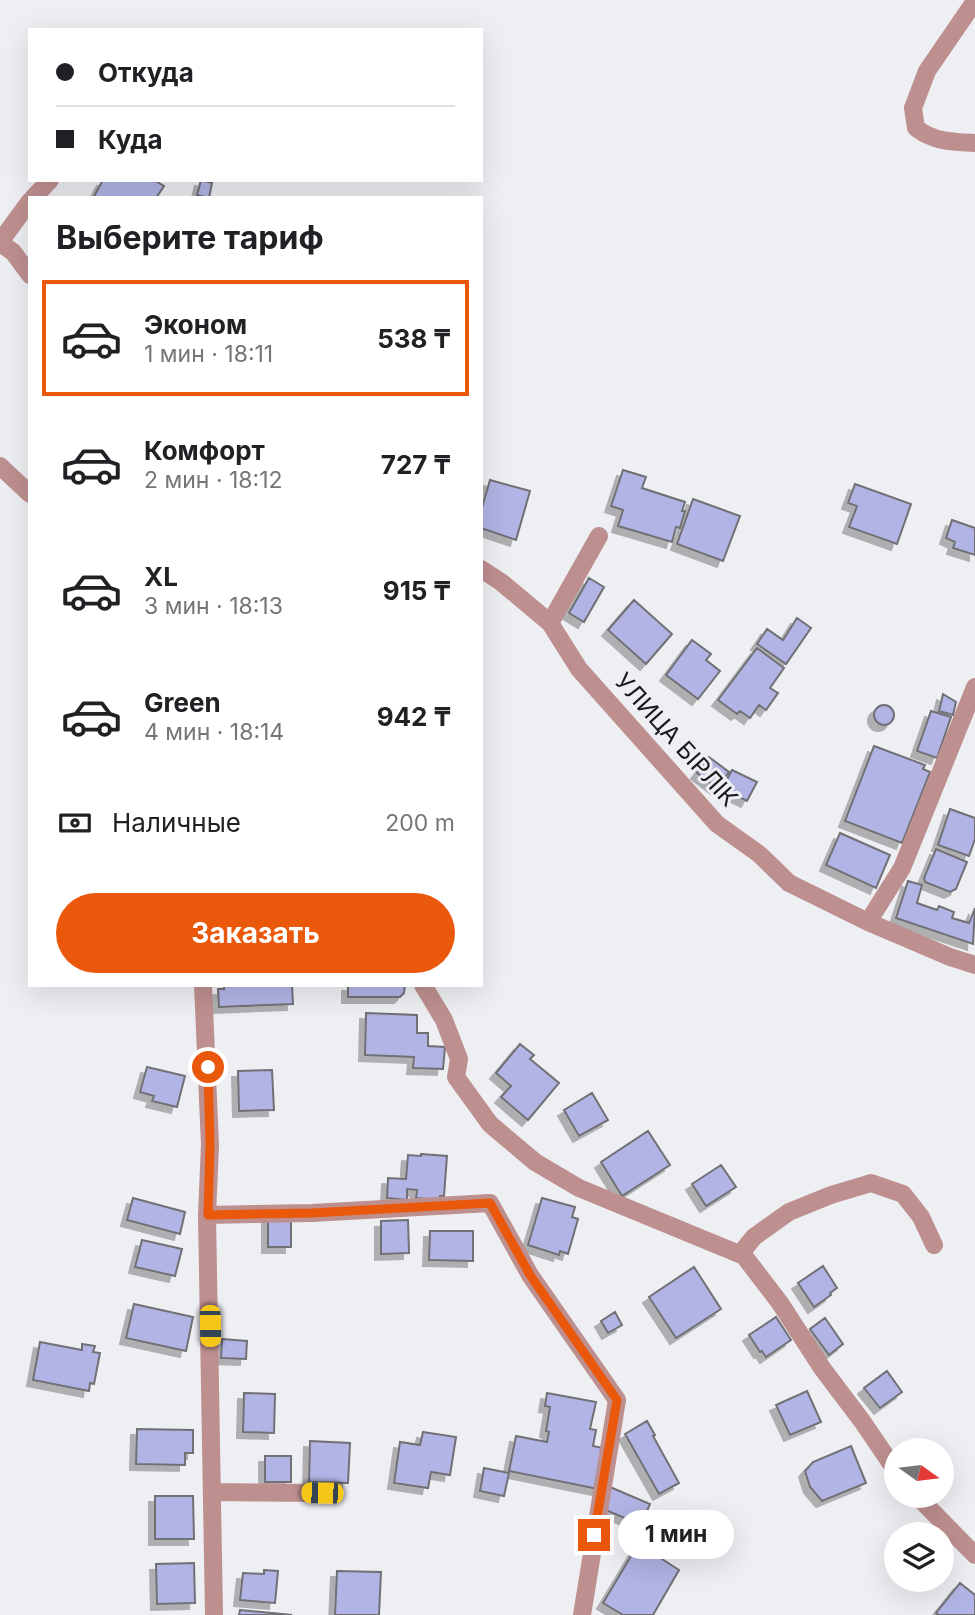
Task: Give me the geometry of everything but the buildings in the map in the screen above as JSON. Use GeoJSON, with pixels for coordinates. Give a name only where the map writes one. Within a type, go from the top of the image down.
{"type":"FeatureCollection","features":[{"type":"Feature","properties":{"kind":"street"},"geometry":{"type":"LineString","coordinates":[[975,1],[927,71],[913,108],[916,128],[928,137],[948,142],[975,143]]}},
{"type":"Feature","properties":{"kind":"street"},"geometry":{"type":"LineString","coordinates":[[35,196],[48,182]]}},
{"type":"Feature","properties":{"kind":"street"},"geometry":{"type":"LineString","coordinates":[[28,204],[0,242],[13,252],[28,272]]}},
{"type":"Feature","properties":{"kind":"street"},"geometry":{"type":"LineString","coordinates":[[0,466],[28,492]]}},
{"type":"Feature","properties":{"kind":"street"},"geometry":{"type":"LineString","coordinates":[[550,623],[599,536]]}},
{"type":"Feature","properties":{"kind":"street","name":"УЛИЦА БІРЛІК"},"geometry":{"type":"LineString","coordinates":[[483,570],[550,623],[579,669],[717,824],[759,853],[789,883],[868,922],[975,965]]}},
{"type":"Feature","properties":{"kind":"street"},"geometry":{"type":"LineString","coordinates":[[868,922],[902,868],[975,687]]}},
{"type":"Feature","properties":{"kind":"street"},"geometry":{"type":"LineString","coordinates":[[203,987],[210,1145],[208,1215],[214,1615]]}},
{"type":"Feature","properties":{"kind":"street"},"geometry":{"type":"LineString","coordinates":[[424,987],[444,1020],[459,1059],[456,1077],[490,1124],[535,1162],[579,1188],[744,1256],[780,1303],[822,1368],[884,1453]]}},
{"type":"Feature","properties":{"kind":"street"},"geometry":{"type":"LineString","coordinates":[[740,1254],[754,1237],[789,1212],[871,1183],[903,1194],[921,1217],[934,1245]]}},
{"type":"Feature","properties":{"kind":"street"},"geometry":{"type":"LineString","coordinates":[[208,1215],[312,1213],[490,1203],[530,1275],[617,1400],[582,1615]]}},
{"type":"Feature","properties":{"kind":"street"},"geometry":{"type":"LineString","coordinates":[[213,1492],[322,1493]]}},
{"type":"Feature","properties":{"kind":"street"},"geometry":{"type":"LineString","coordinates":[[929,1508],[975,1555]]}},
{"type":"Feature","properties":{"kind":"route"},"geometry":{"type":"LineString","coordinates":[[208,1067],[208,1215],[312,1213],[490,1203],[530,1275],[617,1400],[594,1535]]}}]}
